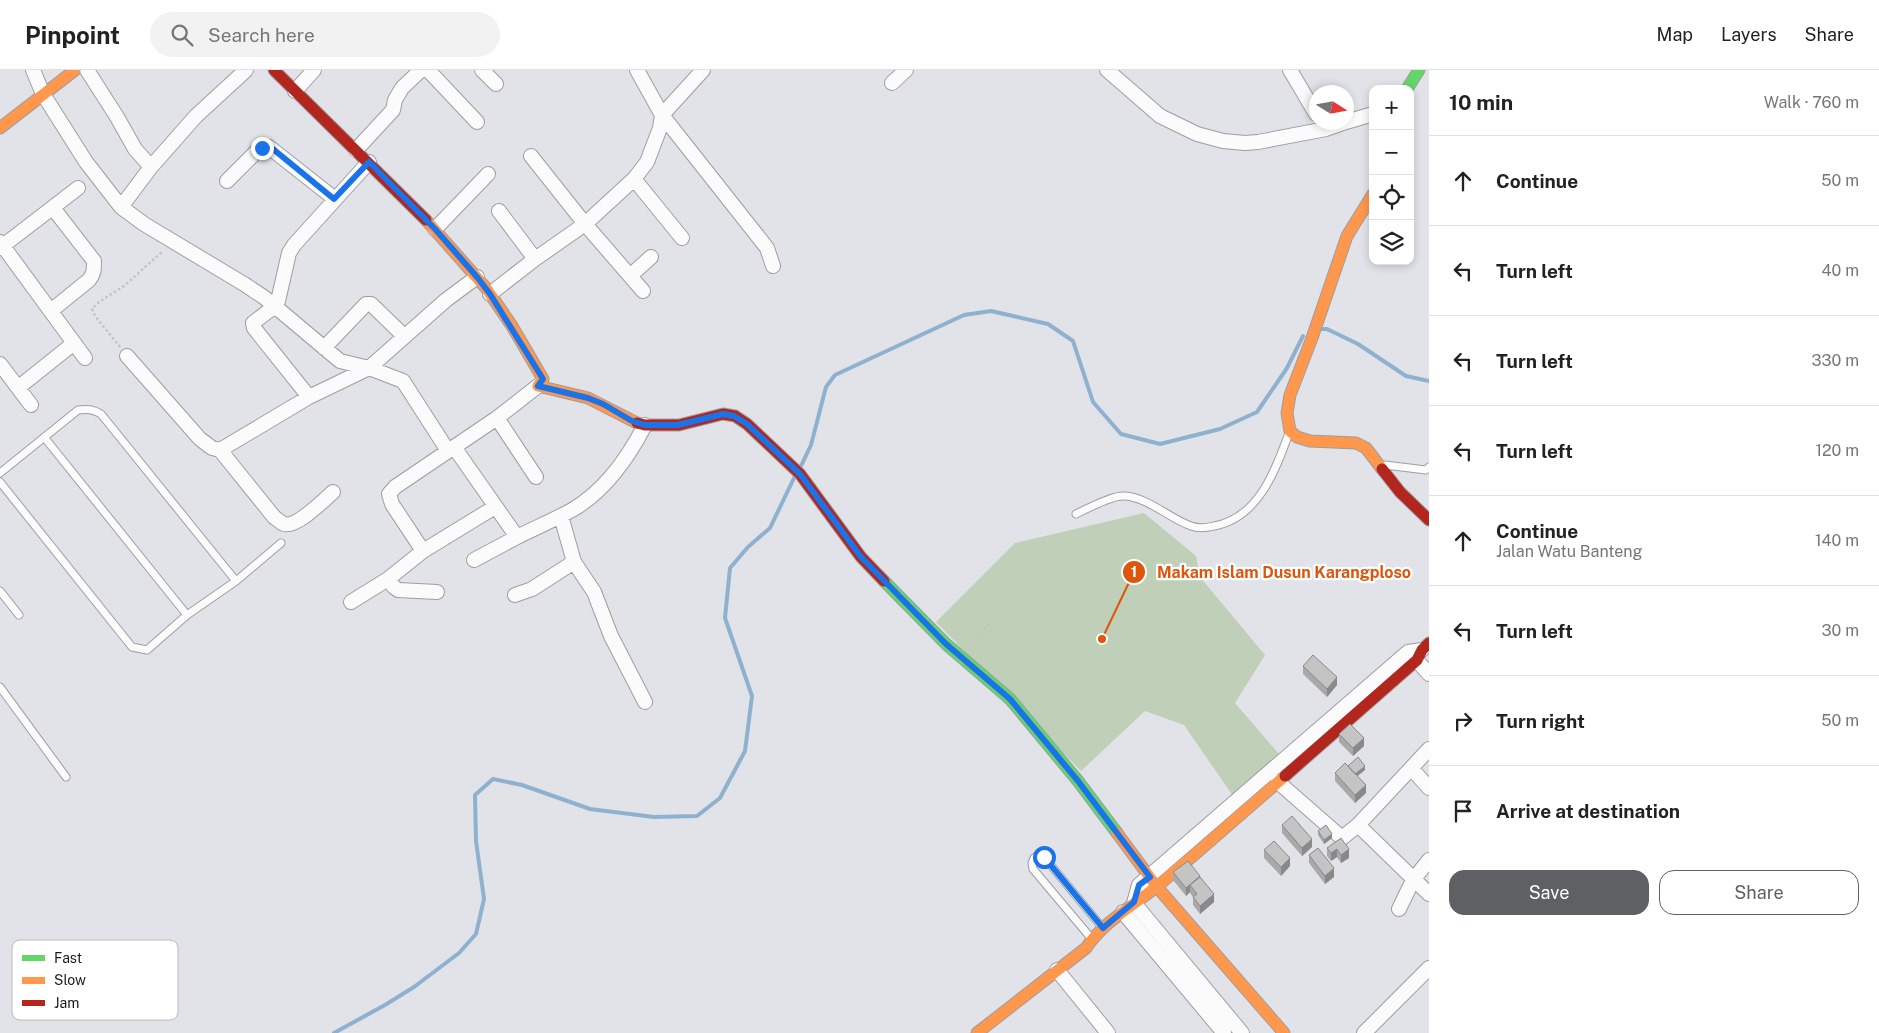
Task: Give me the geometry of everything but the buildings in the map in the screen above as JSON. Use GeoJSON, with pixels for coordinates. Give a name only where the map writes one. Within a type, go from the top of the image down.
{"type":"FeatureCollection","features":[{"type":"Feature","properties":{"kind":"street"},"geometry":{"type":"LineString","coordinates":[[33,70],[86,162],[125,203],[173,241],[276,304],[326,346],[340,361],[372,365],[404,381],[516,537]]}},
{"type":"Feature","properties":{"kind":"street"},"geometry":{"type":"LineString","coordinates":[[0,128],[75,70]]}},
{"type":"Feature","properties":{"kind":"street"},"geometry":{"type":"LineString","coordinates":[[87,70],[135,149],[151,167]]}},
{"type":"Feature","properties":{"kind":"street"},"geometry":{"type":"LineString","coordinates":[[125,203],[151,167],[196,116],[246,70]]}},
{"type":"Feature","properties":{"kind":"street"},"geometry":{"type":"LineString","coordinates":[[274,70],[435,229],[477,277],[490,294],[540,379],[603,404],[632,421],[645,425],[678,425],[718,414],[728,414],[747,424],[787,460],[800,474],[861,557],[958,654],[1010,699],[1078,781],[1154,882],[1284,1033]]}},
{"type":"Feature","properties":{"kind":"street"},"geometry":{"type":"LineString","coordinates":[[295,91],[314,70]]}},
{"type":"Feature","properties":{"kind":"street"},"geometry":{"type":"LineString","coordinates":[[356,150],[393,110],[402,88],[421,70]]}},
{"type":"Feature","properties":{"kind":"street"},"geometry":{"type":"LineString","coordinates":[[428,70],[477,122]]}},
{"type":"Feature","properties":{"kind":"street"},"geometry":{"type":"LineString","coordinates":[[482,70],[496,84]]}},
{"type":"Feature","properties":{"kind":"street"},"geometry":{"type":"LineString","coordinates":[[637,70],[662,114],[767,248],[773,266]]}},
{"type":"Feature","properties":{"kind":"street"},"geometry":{"type":"LineString","coordinates":[[490,294],[585,224],[634,179],[647,162],[660,128],[662,114],[703,70]]}},
{"type":"Feature","properties":{"kind":"street"},"geometry":{"type":"LineString","coordinates":[[892,83],[906,70]]}},
{"type":"Feature","properties":{"kind":"street"},"geometry":{"type":"LineString","coordinates":[[1107,70],[1160,116],[1197,134],[1223,141],[1245,144],[1309,129]]}},
{"type":"Feature","properties":{"kind":"street"},"geometry":{"type":"LineString","coordinates":[[1290,70],[1309,102]]}},
{"type":"Feature","properties":{"kind":"street"},"geometry":{"type":"LineString","coordinates":[[1410,85],[1419,70]]}},
{"type":"Feature","properties":{"kind":"street"},"geometry":{"type":"LineString","coordinates":[[1354,120],[1369,115]]}},
{"type":"Feature","properties":{"kind":"street"},"geometry":{"type":"LineString","coordinates":[[227,182],[257,151],[269,147],[334,199]]}},
{"type":"Feature","properties":{"kind":"street"},"geometry":{"type":"LineString","coordinates":[[531,156],[585,224],[643,291]]}},
{"type":"Feature","properties":{"kind":"street"},"geometry":{"type":"LineString","coordinates":[[309,397],[254,328],[253,323],[276,304],[289,253],[334,199],[369,162]]}},
{"type":"Feature","properties":{"kind":"street"},"geometry":{"type":"LineString","coordinates":[[435,229],[488,174]]}},
{"type":"Feature","properties":{"kind":"street"},"geometry":{"type":"LineString","coordinates":[[634,179],[682,238]]}},
{"type":"Feature","properties":{"kind":"street"},"geometry":{"type":"LineString","coordinates":[[78,188],[1,245],[52,310],[85,358]]}},
{"type":"Feature","properties":{"kind":"street"},"geometry":{"type":"LineString","coordinates":[[1369,200],[1347,236],[1290,395],[1287,413],[1290,431],[1297,437],[1310,441],[1356,443],[1366,448],[1400,492],[1429,520]]}},
{"type":"Feature","properties":{"kind":"street"},"geometry":{"type":"LineString","coordinates":[[52,310],[89,280],[93,275],[94,269],[94,261],[53,208]]}},
{"type":"Feature","properties":{"kind":"street"},"geometry":{"type":"LineString","coordinates":[[499,211],[535,259]]}},
{"type":"Feature","properties":{"kind":"street"},"geometry":{"type":"LineString","coordinates":[[630,276],[651,257]]}},
{"type":"Feature","properties":{"kind":"street"},"geometry":{"type":"LineString","coordinates":[[220,450],[309,397],[372,365],[446,300],[477,277]]}},
{"type":"Feature","properties":{"kind":"street"},"geometry":{"type":"LineString","coordinates":[[326,346],[366,304],[371,304],[404,336]]}},
{"type":"Feature","properties":{"kind":"street"},"geometry":{"type":"LineString","coordinates":[[19,387],[74,343]]}},
{"type":"Feature","properties":{"kind":"street"},"geometry":{"type":"LineString","coordinates":[[127,356],[200,439],[212,448],[220,450],[274,517],[284,524],[291,524],[299,520],[333,492]]}},
{"type":"Feature","properties":{"kind":"street"},"geometry":{"type":"LineString","coordinates":[[0,364],[19,387],[30,405]]}},
{"type":"Feature","properties":{"kind":"street"},"geometry":{"type":"LineString","coordinates":[[423,551],[392,504],[389,494],[394,486],[497,418],[540,379]]}},
{"type":"Feature","properties":{"kind":"street"},"geometry":{"type":"LineString","coordinates":[[497,418],[536,477]]}},
{"type":"Feature","properties":{"kind":"street"},"geometry":{"type":"LineString","coordinates":[[474,560],[516,537],[561,516],[586,501],[614,474],[633,448],[645,425]]}},
{"type":"Feature","properties":{"kind":"street"},"geometry":{"type":"LineString","coordinates":[[351,602],[388,579],[423,551],[496,507]]}},
{"type":"Feature","properties":{"kind":"street"},"geometry":{"type":"LineString","coordinates":[[561,516],[574,562],[594,592],[611,636],[645,702]]}},
{"type":"Feature","properties":{"kind":"street"},"geometry":{"type":"LineString","coordinates":[[515,595],[532,588],[574,562]]}},
{"type":"Feature","properties":{"kind":"street"},"geometry":{"type":"LineString","coordinates":[[388,579],[398,590],[437,592]]}},
{"type":"Feature","properties":{"kind":"street"},"geometry":{"type":"LineString","coordinates":[[1154,882],[1419,651]]}},
{"type":"Feature","properties":{"kind":"street"},"geometry":{"type":"LineString","coordinates":[[1419,651],[1429,674]]}},
{"type":"Feature","properties":{"kind":"street"},"geometry":{"type":"LineString","coordinates":[[977,1033],[1086,948],[1091,938],[1134,902],[1139,885],[1154,882],[1278,782],[1419,651]]}},
{"type":"Feature","properties":{"kind":"street"},"geometry":{"type":"LineString","coordinates":[[1278,782],[1340,837],[1344,838],[1429,749]]}},
{"type":"Feature","properties":{"kind":"street"},"geometry":{"type":"LineString","coordinates":[[1411,768],[1429,788]]}},
{"type":"Feature","properties":{"kind":"street"},"geometry":{"type":"LineString","coordinates":[[1358,825],[1429,894]]}},
{"type":"Feature","properties":{"kind":"street"},"geometry":{"type":"LineString","coordinates":[[1399,909],[1414,880],[1429,860]]}},
{"type":"Feature","properties":{"kind":"street"},"geometry":{"type":"LineString","coordinates":[[1134,902],[1242,1033]]}},
{"type":"Feature","properties":{"kind":"street"},"geometry":{"type":"LineString","coordinates":[[1123,912],[1224,1033]]}},
{"type":"Feature","properties":{"kind":"street"},"geometry":{"type":"LineString","coordinates":[[1364,1033],[1429,968]]}},
{"type":"Feature","properties":{"kind":"street"},"geometry":{"type":"LineString","coordinates":[[1057,970],[1105,1032]]}},
{"type":"Feature","properties":{"kind":"lane"},"geometry":{"type":"LineString","coordinates":[[0,473],[78,410],[91,409],[101,414],[236,582]]}},
{"type":"Feature","properties":{"kind":"lane"},"geometry":{"type":"LineString","coordinates":[[1076,514],[1121,496],[1138,499],[1191,526],[1202,528],[1227,524],[1253,506],[1272,475],[1290,431]]}},
{"type":"Feature","properties":{"kind":"lane"},"geometry":{"type":"LineString","coordinates":[[44,437],[188,615]]}},
{"type":"Feature","properties":{"kind":"lane"},"geometry":{"type":"LineString","coordinates":[[1380,465],[1426,470],[1429,467]]}},
{"type":"Feature","properties":{"kind":"lane"},"geometry":{"type":"LineString","coordinates":[[0,482],[132,647],[147,650],[188,615],[236,582],[281,543]]}},
{"type":"Feature","properties":{"kind":"lane"},"geometry":{"type":"LineString","coordinates":[[0,591],[19,615]]}},
{"type":"Feature","properties":{"kind":"lane"},"geometry":{"type":"LineString","coordinates":[[0,686],[66,777]]}},
{"type":"Feature","properties":{"kind":"lane"},"geometry":{"type":"LineString","coordinates":[[1091,938],[1033,869],[1032,863],[1034,858],[1040,854],[1044,857],[1103,928]]}},
{"type":"Feature","properties":{"kind":"path"},"geometry":{"type":"LineString","coordinates":[[127,356],[92,310],[99,302],[124,286],[173,241]]}},
{"type":"Feature","properties":{"kind":"path"},"geometry":{"type":"LineString","coordinates":[[958,654],[995,619]]}},
{"type":"Feature","properties":{"kind":"green space"},"geometry":{"type":"Polygon","coordinates":[[[1144,513],[1196,556],[1200,577],[1265,655],[1235,703],[1279,754],[1233,796],[1184,725],[1145,711],[1081,771],[936,622],[1015,543],[1144,513]]]}},
{"type":"Feature","properties":{"kind":"waterway"},"geometry":{"type":"LineString","coordinates":[[801,466],[811,445],[826,387],[835,375],[964,315],[991,311],[1048,324],[1073,341],[1093,402],[1121,434],[1160,444],[1220,429],[1257,412],[1287,368],[1303,336]]}},
{"type":"Feature","properties":{"kind":"waterway"},"geometry":{"type":"LineString","coordinates":[[1321,329],[1327,329],[1358,344],[1406,376],[1429,381]]}},
{"type":"Feature","properties":{"kind":"waterway"},"geometry":{"type":"LineString","coordinates":[[334,1033],[414,987],[459,953],[476,934],[484,899],[476,841],[475,795],[493,779],[522,785],[590,809],[654,817],[697,816],[720,798],[745,751],[752,696],[725,618],[730,568],[748,547],[770,528],[794,478]]}},
{"type":"Feature","properties":{"kind":"traffic: fast"},"geometry":{"type":"LineString","coordinates":[[1410,85],[1419,70]]}},
{"type":"Feature","properties":{"kind":"traffic: fast"},"geometry":{"type":"LineString","coordinates":[[884,581],[946,644],[1010,699],[1078,781],[1117,833]]}},
{"type":"Feature","properties":{"kind":"traffic: slow"},"geometry":{"type":"LineString","coordinates":[[0,128],[75,70]]}},
{"type":"Feature","properties":{"kind":"traffic: slow"},"geometry":{"type":"LineString","coordinates":[[1369,200],[1347,236],[1290,395],[1287,413],[1290,431],[1297,437],[1310,441],[1356,443],[1366,448],[1382,469]]}},
{"type":"Feature","properties":{"kind":"traffic: slow"},"geometry":{"type":"LineString","coordinates":[[426,220],[486,288],[512,326],[543,379],[538,386],[588,398],[637,423]]}},
{"type":"Feature","properties":{"kind":"traffic: slow"},"geometry":{"type":"LineString","coordinates":[[977,1033],[1086,948],[1111,921],[1161,883],[1285,776]]}},
{"type":"Feature","properties":{"kind":"traffic: slow"},"geometry":{"type":"LineString","coordinates":[[1117,833],[1157,887],[1284,1033]]}},
{"type":"Feature","properties":{"kind":"traffic: jam"},"geometry":{"type":"LineString","coordinates":[[274,70],[426,220]]}},
{"type":"Feature","properties":{"kind":"traffic: jam"},"geometry":{"type":"LineString","coordinates":[[637,423],[645,425],[679,425],[723,414],[735,416],[747,424],[800,474],[861,557],[884,581]]}},
{"type":"Feature","properties":{"kind":"traffic: jam"},"geometry":{"type":"LineString","coordinates":[[1382,469],[1400,492],[1429,520]]}},
{"type":"Feature","properties":{"kind":"traffic: jam"},"geometry":{"type":"LineString","coordinates":[[1285,776],[1417,660],[1422,650],[1429,643]]}},
{"type":"Feature","properties":{"kind":"place","name":"Makam Islam Dusun Karangploso"},"geometry":{"type":"Point","coordinates":[1102,639]}},
{"type":"Feature","properties":{"kind":"route"},"geometry":{"type":"LineString","coordinates":[[262,148],[269,147],[273,149],[334,199],[369,162],[435,229],[490,294],[543,379],[538,386],[588,398],[603,404],[617,414],[645,425],[678,425],[718,414],[728,414],[747,424],[787,460],[800,474],[861,557],[946,644],[1010,699],[1078,781],[1150,877],[1139,885],[1134,902],[1103,928],[1044,857]]}}]}
